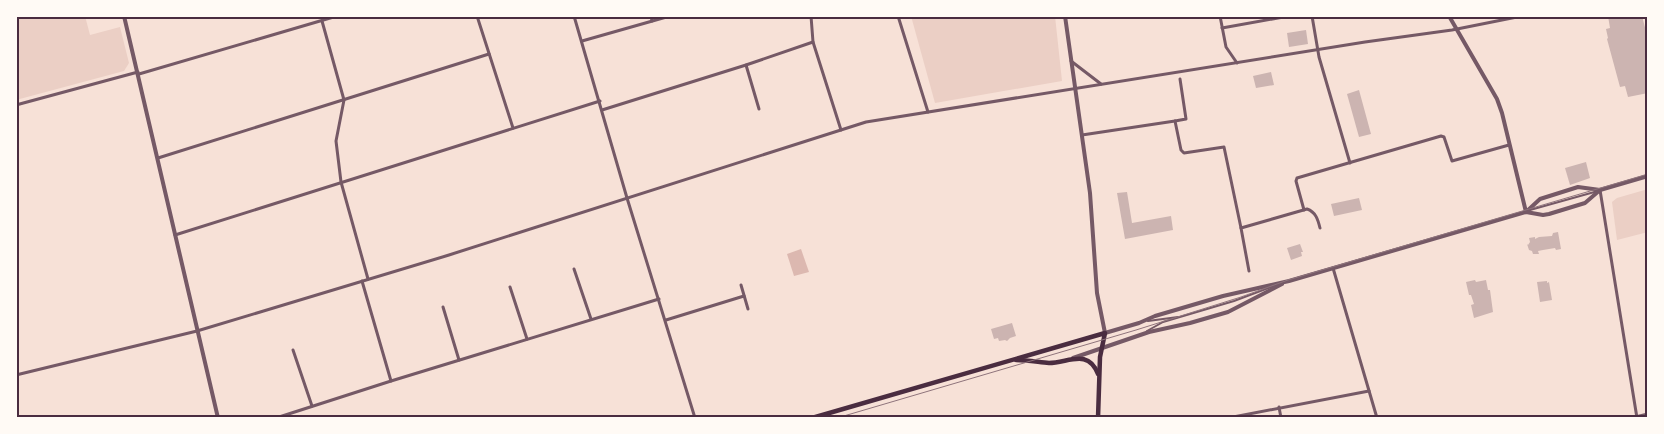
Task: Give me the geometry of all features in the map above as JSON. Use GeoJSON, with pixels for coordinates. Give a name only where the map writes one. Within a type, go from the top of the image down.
{"type":"FeatureCollection","features":[{"type":"Feature","properties":{"kind":"main road"},"geometry":{"type":"LineString","coordinates":[[812,418],[1104,333],[1101,348],[1098,418]]}},
{"type":"Feature","properties":{"kind":"main road"},"geometry":{"type":"LineString","coordinates":[[1002,362],[1021,360],[1055,362],[1078,358],[1090,362],[1099,378]]}},
{"type":"Feature","properties":{"kind":"street"},"geometry":{"type":"LineString","coordinates":[[124,16],[139,73],[218,418]]}},
{"type":"Feature","properties":{"kind":"street"},"geometry":{"type":"LineString","coordinates":[[16,105],[139,73],[337,16]]}},
{"type":"Feature","properties":{"kind":"street"},"geometry":{"type":"LineString","coordinates":[[478,16],[513,128]]}},
{"type":"Feature","properties":{"kind":"street"},"geometry":{"type":"LineString","coordinates":[[574,16],[627,198],[695,418]]}},
{"type":"Feature","properties":{"kind":"street"},"geometry":{"type":"LineString","coordinates":[[651,16],[652,21]]}},
{"type":"Feature","properties":{"kind":"street"},"geometry":{"type":"LineString","coordinates":[[582,41],[670,16]]}},
{"type":"Feature","properties":{"kind":"street"},"geometry":{"type":"LineString","coordinates":[[810,16],[813,42],[841,130]]}},
{"type":"Feature","properties":{"kind":"street"},"geometry":{"type":"LineString","coordinates":[[898,16],[928,112]]}},
{"type":"Feature","properties":{"kind":"street"},"geometry":{"type":"LineString","coordinates":[[1065,16],[1090,193],[1097,292],[1104,333],[1223,296],[1289,281],[1526,212],[1543,215],[1549,214],[1585,203],[1600,190],[1648,176]]}},
{"type":"Feature","properties":{"kind":"street"},"geometry":{"type":"LineString","coordinates":[[1220,16],[1226,48],[1237,63]]}},
{"type":"Feature","properties":{"kind":"street"},"geometry":{"type":"LineString","coordinates":[[1222,28],[1260,19],[1289,16]]}},
{"type":"Feature","properties":{"kind":"street"},"geometry":{"type":"LineString","coordinates":[[1312,16],[1318,50],[1350,163]]}},
{"type":"Feature","properties":{"kind":"street"},"geometry":{"type":"LineString","coordinates":[[1449,16],[1497,99],[1526,212]]}},
{"type":"Feature","properties":{"kind":"street"},"geometry":{"type":"LineString","coordinates":[[16,374],[197,331],[449,256],[866,122],[1456,29],[1522,16]]}},
{"type":"Feature","properties":{"kind":"street"},"geometry":{"type":"LineString","coordinates":[[322,21],[344,100],[336,140],[341,182],[368,279]]}},
{"type":"Feature","properties":{"kind":"street"},"geometry":{"type":"LineString","coordinates":[[602,110],[813,42]]}},
{"type":"Feature","properties":{"kind":"street"},"geometry":{"type":"LineString","coordinates":[[158,158],[490,54]]}},
{"type":"Feature","properties":{"kind":"street"},"geometry":{"type":"LineString","coordinates":[[1071,61],[1102,84]]}},
{"type":"Feature","properties":{"kind":"street"},"geometry":{"type":"LineString","coordinates":[[746,65],[759,110]]}},
{"type":"Feature","properties":{"kind":"street"},"geometry":{"type":"LineString","coordinates":[[1082,135],[1186,119],[1180,79]]}},
{"type":"Feature","properties":{"kind":"street"},"geometry":{"type":"LineString","coordinates":[[175,235],[600,101]]}},
{"type":"Feature","properties":{"kind":"street"},"geometry":{"type":"LineString","coordinates":[[1175,121],[1182,152],[1224,147],[1249,271]]}},
{"type":"Feature","properties":{"kind":"street"},"geometry":{"type":"LineString","coordinates":[[1304,210],[1296,179],[1440,136],[1444,137],[1452,161],[1509,145]]}},
{"type":"Feature","properties":{"kind":"street"},"geometry":{"type":"LineString","coordinates":[[1526,212],[1540,199],[1561,192],[1580,187],[1600,190]]}},
{"type":"Feature","properties":{"kind":"street"},"geometry":{"type":"LineString","coordinates":[[1600,190],[1637,417]]}},
{"type":"Feature","properties":{"kind":"street"},"geometry":{"type":"LineString","coordinates":[[1241,228],[1304,210],[1311,211],[1317,217],[1320,228]]}},
{"type":"Feature","properties":{"kind":"street"},"geometry":{"type":"LineString","coordinates":[[1333,268],[1377,418]]}},
{"type":"Feature","properties":{"kind":"street"},"geometry":{"type":"LineString","coordinates":[[574,269],[591,320]]}},
{"type":"Feature","properties":{"kind":"street"},"geometry":{"type":"LineString","coordinates":[[362,281],[390,381]]}},
{"type":"Feature","properties":{"kind":"street"},"geometry":{"type":"LineString","coordinates":[[1071,358],[1138,335],[1228,312],[1289,281]]}},
{"type":"Feature","properties":{"kind":"street"},"geometry":{"type":"LineString","coordinates":[[741,285],[748,309]]}},
{"type":"Feature","properties":{"kind":"street"},"geometry":{"type":"LineString","coordinates":[[510,287],[527,339]]}},
{"type":"Feature","properties":{"kind":"street"},"geometry":{"type":"LineString","coordinates":[[666,320],[744,296]]}},
{"type":"Feature","properties":{"kind":"street"},"geometry":{"type":"LineString","coordinates":[[276,418],[390,381],[659,299]]}},
{"type":"Feature","properties":{"kind":"street"},"geometry":{"type":"LineString","coordinates":[[444,307],[460,360]]}},
{"type":"Feature","properties":{"kind":"street"},"geometry":{"type":"LineString","coordinates":[[293,350],[312,406]]}},
{"type":"Feature","properties":{"kind":"street"},"geometry":{"type":"LineString","coordinates":[[1228,418],[1369,391]]}},
{"type":"Feature","properties":{"kind":"street"},"geometry":{"type":"LineString","coordinates":[[1279,407],[1281,418]]}},
{"type":"Feature","properties":{"kind":"street"},"geometry":{"type":"LineString","coordinates":[[1631,418],[1648,414]]}},
{"type":"Feature","properties":{"kind":"lane"},"geometry":{"type":"LineString","coordinates":[[1526,212],[1600,190]]}},
{"type":"Feature","properties":{"kind":"lane"},"geometry":{"type":"LineString","coordinates":[[1138,335],[1164,322],[1242,298],[1289,281]]}},
{"type":"Feature","properties":{"kind":"lane"},"geometry":{"type":"LineString","coordinates":[[1140,323],[1188,315]]}},
{"type":"Feature","properties":{"kind":"shaded area"},"geometry":{"type":"Polygon","coordinates":[[[16,16],[85,16],[90,35],[120,27],[129,63],[124,71],[16,100],[16,16]]]}},
{"type":"Feature","properties":{"kind":"shaded area"},"geometry":{"type":"Polygon","coordinates":[[[911,16],[1055,16],[1062,81],[935,103],[911,16]]]}},
{"type":"Feature","properties":{"kind":"shaded area"},"geometry":{"type":"Polygon","coordinates":[[[1648,189],[1648,232],[1617,240],[1612,202],[1617,198],[1648,189]]]}},
{"type":"Feature","properties":{"kind":"shaded area"},"geometry":{"type":"Polygon","coordinates":[[[801,249],[809,272],[794,276],[787,254],[801,249]]]}},
{"type":"Feature","properties":{"kind":"building"},"geometry":{"type":"Polygon","coordinates":[[[1608,16],[1642,16],[1648,39],[1648,93],[1628,97],[1625,86],[1620,87],[1607,39],[1606,29],[1610,28],[1608,16]]]}},
{"type":"Feature","properties":{"kind":"building"},"geometry":{"type":"Polygon","coordinates":[[[1306,30],[1308,44],[1289,47],[1287,33],[1306,30]]]}},
{"type":"Feature","properties":{"kind":"building"},"geometry":{"type":"Polygon","coordinates":[[[1271,72],[1274,85],[1256,88],[1253,76],[1271,72]]]}},
{"type":"Feature","properties":{"kind":"building"},"geometry":{"type":"Polygon","coordinates":[[[1359,90],[1371,134],[1359,137],[1347,94],[1359,90]]]}},
{"type":"Feature","properties":{"kind":"building"},"geometry":{"type":"Polygon","coordinates":[[[1586,162],[1590,178],[1570,185],[1565,168],[1586,162]]]}},
{"type":"Feature","properties":{"kind":"building"},"geometry":{"type":"Polygon","coordinates":[[[1127,192],[1132,223],[1171,216],[1173,230],[1125,239],[1117,193],[1127,192]]]}},
{"type":"Feature","properties":{"kind":"building"},"geometry":{"type":"Polygon","coordinates":[[[1359,198],[1362,210],[1334,216],[1331,204],[1359,198]]]}},
{"type":"Feature","properties":{"kind":"building"},"geometry":{"type":"Polygon","coordinates":[[[1558,232],[1561,249],[1556,250],[1555,248],[1538,251],[1539,254],[1533,254],[1529,250],[1527,244],[1530,242],[1529,238],[1535,237],[1535,239],[1552,236],[1553,233],[1558,232]]]}},
{"type":"Feature","properties":{"kind":"building"},"geometry":{"type":"Polygon","coordinates":[[[1300,244],[1303,252],[1301,252],[1302,256],[1291,260],[1287,248],[1300,244]]]}},
{"type":"Feature","properties":{"kind":"building"},"geometry":{"type":"Polygon","coordinates":[[[1475,280],[1476,282],[1486,280],[1488,290],[1490,290],[1493,312],[1474,318],[1471,305],[1474,304],[1471,295],[1469,295],[1466,282],[1475,280]]]}},
{"type":"Feature","properties":{"kind":"building"},"geometry":{"type":"Polygon","coordinates":[[[1547,281],[1547,283],[1549,282],[1552,300],[1540,302],[1537,282],[1547,281]]]}},
{"type":"Feature","properties":{"kind":"building"},"geometry":{"type":"Polygon","coordinates":[[[1012,323],[1016,336],[1007,341],[999,341],[998,338],[994,339],[991,329],[1012,323]]]}},
{"type":"Feature","properties":{"kind":"tram line"},"geometry":{"type":"LineString","coordinates":[[837,418],[1136,330],[1288,280],[1648,174]]}}]}
